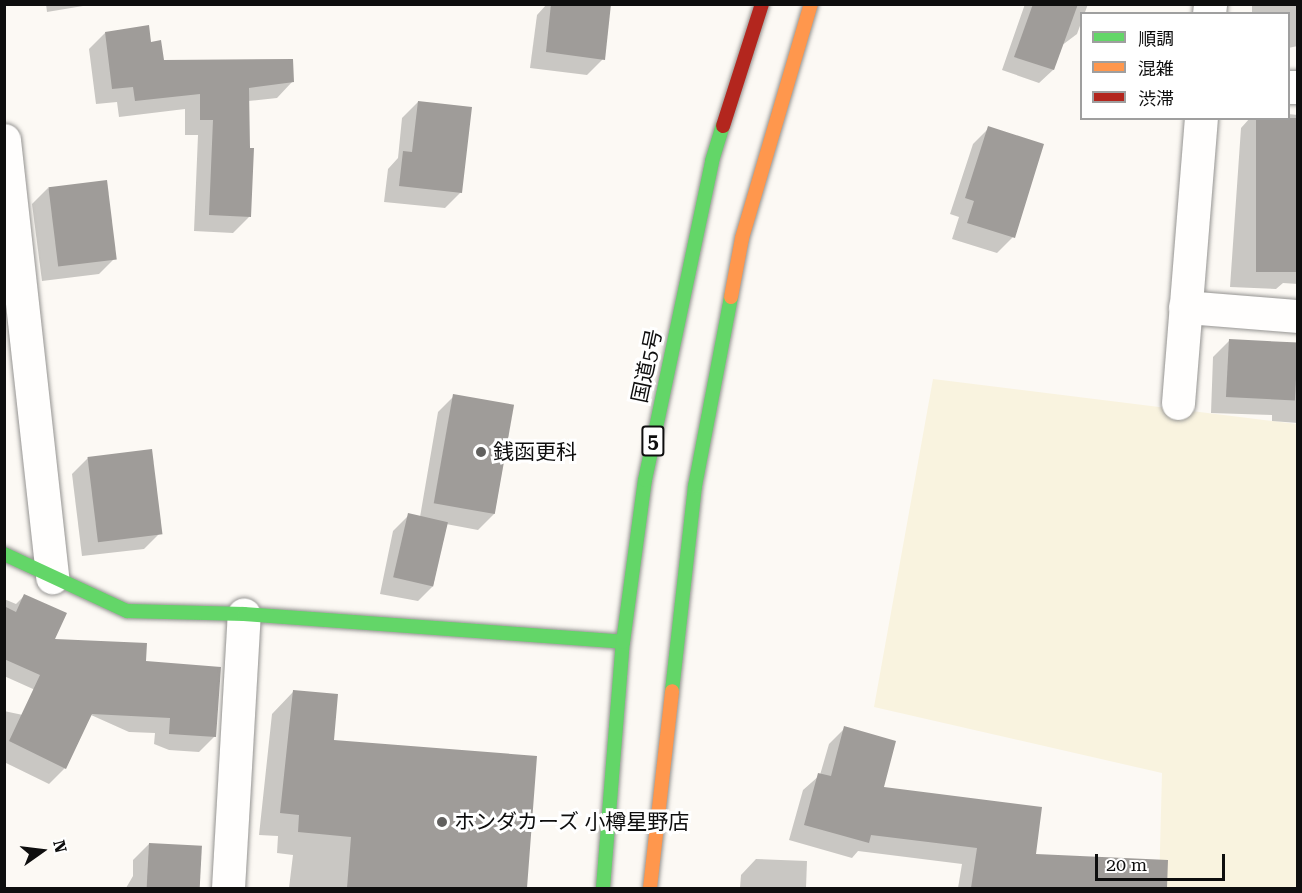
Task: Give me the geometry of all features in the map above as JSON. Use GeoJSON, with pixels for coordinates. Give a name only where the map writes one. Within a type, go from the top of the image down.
{"type":"FeatureCollection","features":[{"type":"Feature","properties":{"kind":"main road","name":"国道5号"},"geometry":{"type":"LineString","coordinates":[[603,888],[623,642],[645,480],[712,161],[762,4]]}},
{"type":"Feature","properties":{"kind":"main road"},"geometry":{"type":"LineString","coordinates":[[650,888],[695,486],[742,238],[811,4]]}},
{"type":"Feature","properties":{"kind":"main road"},"geometry":{"type":"LineString","coordinates":[[4,554],[127,611],[244,614],[623,642]]}},
{"type":"Feature","properties":{"kind":"street"},"geometry":{"type":"LineString","coordinates":[[1178,403],[1201,120]]}},
{"type":"Feature","properties":{"kind":"street"},"geometry":{"type":"LineString","coordinates":[[4,140],[52,577]]}},
{"type":"Feature","properties":{"kind":"street"},"geometry":{"type":"LineString","coordinates":[[1185,307],[1298,316]]}},
{"type":"Feature","properties":{"kind":"street"},"geometry":{"type":"LineString","coordinates":[[228,888],[244,614]]}},
{"type":"Feature","properties":{"kind":"shaded area"},"geometry":{"type":"Polygon","coordinates":[[[933,379],[1297,424],[1297,888],[1159,888],[1162,773],[874,707],[933,379]]]}},
{"type":"Feature","properties":{"kind":"building"},"geometry":{"type":"Polygon","coordinates":[[[551,4],[611,4],[605,60],[546,52],[551,4]]]}},
{"type":"Feature","properties":{"kind":"building"},"geometry":{"type":"Polygon","coordinates":[[[1033,4],[1078,4],[1054,70],[1014,57],[1033,4]]]}},
{"type":"Feature","properties":{"kind":"building"},"geometry":{"type":"Polygon","coordinates":[[[149,25],[151,42],[161,40],[164,60],[293,59],[294,82],[249,88],[250,148],[254,148],[251,217],[209,215],[213,120],[200,120],[200,94],[135,101],[133,87],[112,89],[105,32],[149,25]]]}},
{"type":"Feature","properties":{"kind":"building"},"geometry":{"type":"Polygon","coordinates":[[[418,101],[472,107],[462,193],[399,186],[403,151],[412,152],[418,101]]]}},
{"type":"Feature","properties":{"kind":"building"},"geometry":{"type":"Polygon","coordinates":[[[1298,118],[1298,272],[1256,272],[1256,120],[1298,118]]]}},
{"type":"Feature","properties":{"kind":"building"},"geometry":{"type":"Polygon","coordinates":[[[988,126],[1044,144],[1015,238],[967,223],[974,201],[965,198],[988,126]]]}},
{"type":"Feature","properties":{"kind":"building"},"geometry":{"type":"Polygon","coordinates":[[[107,180],[117,259],[58,267],[48,187],[107,180]]]}},
{"type":"Feature","properties":{"kind":"building"},"geometry":{"type":"Polygon","coordinates":[[[1229,339],[1298,343],[1295,401],[1226,397],[1229,339]]]}},
{"type":"Feature","properties":{"kind":"building"},"geometry":{"type":"Polygon","coordinates":[[[453,394],[514,405],[495,514],[434,503],[453,394]]]}},
{"type":"Feature","properties":{"kind":"building"},"geometry":{"type":"Polygon","coordinates":[[[152,449],[162,534],[98,542],[87,457],[152,449]]]}},
{"type":"Feature","properties":{"kind":"building"},"geometry":{"type":"Polygon","coordinates":[[[408,513],[448,522],[433,587],[393,577],[408,513]]]}},
{"type":"Feature","properties":{"kind":"building"},"geometry":{"type":"Polygon","coordinates":[[[24,594],[67,613],[55,639],[147,643],[146,661],[221,667],[216,737],[169,734],[170,718],[92,714],[66,769],[9,741],[40,675],[4,659],[4,606],[16,612],[24,594]]]}},
{"type":"Feature","properties":{"kind":"building","name":"ホンダカーズ 小樽星野店"},"geometry":{"type":"Polygon","coordinates":[[[293,690],[338,694],[334,740],[537,756],[527,888],[347,888],[351,837],[298,832],[299,815],[280,813],[293,690]]]}},
{"type":"Feature","properties":{"kind":"building"},"geometry":{"type":"Polygon","coordinates":[[[844,726],[896,741],[884,787],[1042,807],[1036,854],[1168,860],[1167,888],[971,888],[977,848],[871,835],[869,843],[804,825],[818,773],[831,776],[844,726]]]}},
{"type":"Feature","properties":{"kind":"building"},"geometry":{"type":"Polygon","coordinates":[[[149,843],[202,846],[200,888],[147,888],[149,843]]]}},
{"type":"Feature","properties":{"kind":"traffic: fast"},"geometry":{"type":"LineString","coordinates":[[603,888],[623,642],[645,480],[712,161],[723,126]]}},
{"type":"Feature","properties":{"kind":"traffic: fast"},"geometry":{"type":"LineString","coordinates":[[672,691],[695,486],[731,297]]}},
{"type":"Feature","properties":{"kind":"traffic: fast"},"geometry":{"type":"LineString","coordinates":[[4,554],[127,611],[244,614],[623,642]]}},
{"type":"Feature","properties":{"kind":"traffic: slow"},"geometry":{"type":"LineString","coordinates":[[731,297],[742,238],[811,4]]}},
{"type":"Feature","properties":{"kind":"traffic: slow"},"geometry":{"type":"LineString","coordinates":[[650,888],[672,691]]}},
{"type":"Feature","properties":{"kind":"traffic: jam"},"geometry":{"type":"LineString","coordinates":[[723,126],[762,4]]}},
{"type":"Feature","properties":{"kind":"place","name":"銭函更科"},"geometry":{"type":"Point","coordinates":[481,452]}},
{"type":"Feature","properties":{"kind":"place","name":"ホンダカーズ 小樽星野店"},"geometry":{"type":"Point","coordinates":[442,822]}}]}
